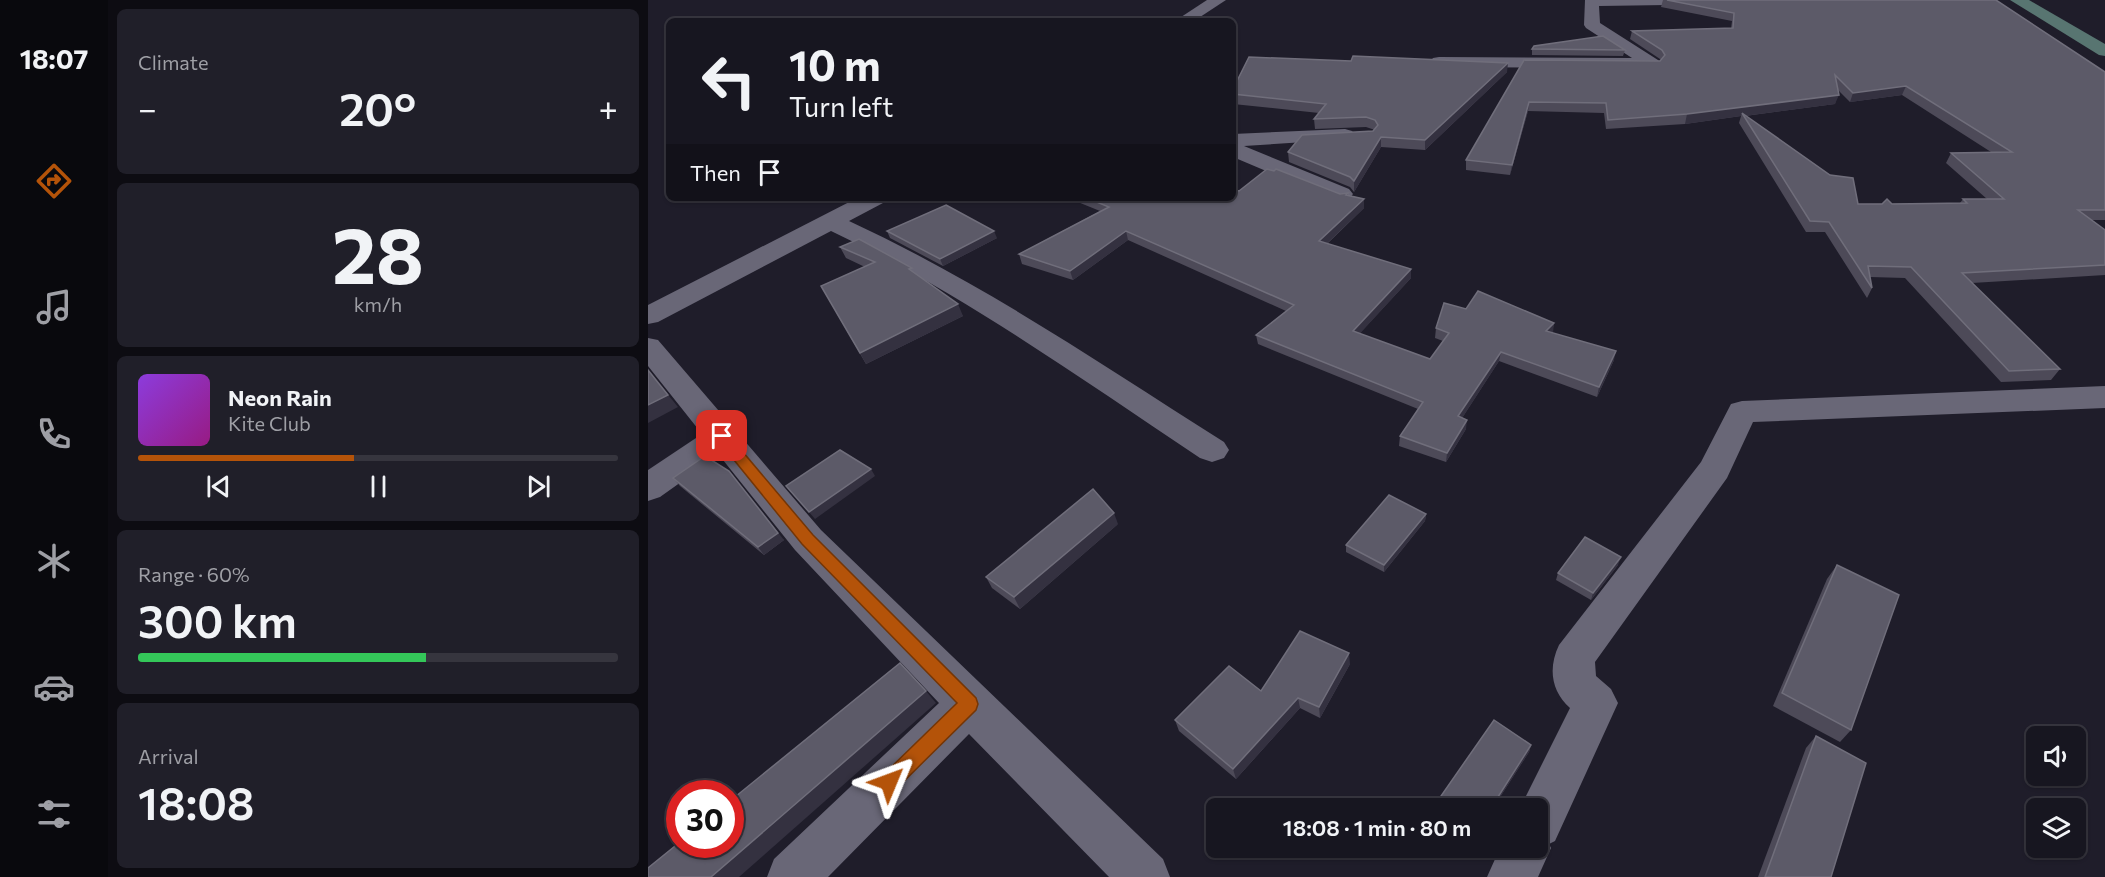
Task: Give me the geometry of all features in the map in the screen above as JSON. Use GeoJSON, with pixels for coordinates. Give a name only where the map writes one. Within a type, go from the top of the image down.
{"type":"FeatureCollection","features":[{"type":"Feature","properties":{"kind":"street"},"geometry":{"type":"LineString","coordinates":[[1188,18],[1218,0]]}},
{"type":"Feature","properties":{"kind":"street"},"geometry":{"type":"LineString","coordinates":[[1427,62],[1652,64],[1592,25],[1585,1],[1667,0]]}},
{"type":"Feature","properties":{"kind":"street"},"geometry":{"type":"LineString","coordinates":[[2018,0],[2105,51]]}},
{"type":"Feature","properties":{"kind":"street"},"geometry":{"type":"LineString","coordinates":[[1236,140],[1366,135]]}},
{"type":"Feature","properties":{"kind":"street"},"geometry":{"type":"LineString","coordinates":[[1236,150],[1341,194]]}},
{"type":"Feature","properties":{"kind":"street"},"geometry":{"type":"LineString","coordinates":[[648,316],[870,201]]}},
{"type":"Feature","properties":{"kind":"street"},"geometry":{"type":"LineString","coordinates":[[832,222],[898,253],[999,312],[1212,450]]}},
{"type":"Feature","properties":{"kind":"street"},"geometry":{"type":"LineString","coordinates":[[648,347],[808,540],[969,704],[1145,877]]}},
{"type":"Feature","properties":{"kind":"street"},"geometry":{"type":"LineString","coordinates":[[1548,803],[1596,703],[1575,685],[1574,658],[1715,469],[1742,412],[2105,397]]}},
{"type":"Feature","properties":{"kind":"street"},"geometry":{"type":"LineString","coordinates":[[648,488],[722,436]]}},
{"type":"Feature","properties":{"kind":"street"},"geometry":{"type":"LineString","coordinates":[[792,877],[969,704]]}},
{"type":"Feature","properties":{"kind":"street"},"geometry":{"type":"LineString","coordinates":[[1512,877],[1521,858]]}},
{"type":"Feature","properties":{"kind":"building"},"geometry":{"type":"Polygon","coordinates":[[[1667,0],[1996,0],[2105,72],[2105,210],[2078,210],[2105,230],[2105,265],[1962,273],[2060,369],[2009,371],[1911,267],[1868,266],[1872,288],[1829,222],[1810,221],[1742,113],[1830,175],[1853,178],[1858,204],[1882,204],[1887,199],[1892,204],[1967,203],[1963,199],[2004,199],[1951,153],[2012,152],[1906,86],[1853,93],[1835,75],[1839,95],[1687,114],[1608,120],[1606,103],[1529,102],[1512,165],[1466,160],[1524,60],[1660,61],[1665,55],[1662,50],[1632,31],[1733,28],[1734,13],[1667,0]]]}},
{"type":"Feature","properties":{"kind":"building"},"geometry":{"type":"Polygon","coordinates":[[[1603,36],[1625,50],[1532,49],[1534,46],[1603,36]]]}},
{"type":"Feature","properties":{"kind":"building"},"geometry":{"type":"Polygon","coordinates":[[[1353,56],[1508,63],[1425,140],[1381,137],[1354,181],[1350,177],[1288,152],[1302,135],[1373,131],[1378,125],[1375,120],[1366,117],[1314,119],[1326,104],[1236,94],[1236,83],[1249,57],[1351,61],[1353,56]]]}},
{"type":"Feature","properties":{"kind":"building"},"geometry":{"type":"Polygon","coordinates":[[[1267,169],[1274,171],[1276,169],[1340,194],[1348,193],[1346,195],[1364,199],[1319,241],[1411,269],[1353,331],[1430,359],[1449,333],[1436,328],[1444,303],[1466,309],[1478,291],[1554,323],[1546,331],[1616,351],[1599,387],[1501,352],[1458,416],[1467,420],[1447,453],[1400,436],[1423,402],[1256,335],[1294,305],[1126,231],[1070,271],[1019,254],[1109,207],[1094,201],[1236,201],[1236,190],[1239,191],[1267,169]]]}},
{"type":"Feature","properties":{"kind":"building"},"geometry":{"type":"Polygon","coordinates":[[[946,205],[994,231],[940,259],[887,231],[946,205]]]}},
{"type":"Feature","properties":{"kind":"building"},"geometry":{"type":"Polygon","coordinates":[[[859,239],[912,268],[909,269],[958,304],[860,353],[821,286],[875,262],[840,247],[859,239]]]}},
{"type":"Feature","properties":{"kind":"building"},"geometry":{"type":"Polygon","coordinates":[[[648,370],[668,395],[648,405],[648,370]]]}},
{"type":"Feature","properties":{"kind":"building"},"geometry":{"type":"Polygon","coordinates":[[[840,450],[871,469],[809,512],[786,486],[840,450]]]}},
{"type":"Feature","properties":{"kind":"building"},"geometry":{"type":"Polygon","coordinates":[[[705,456],[729,471],[778,533],[758,547],[673,478],[705,456]]]}},
{"type":"Feature","properties":{"kind":"building"},"geometry":{"type":"Polygon","coordinates":[[[1093,489],[1114,513],[1014,597],[986,577],[1093,489]]]}},
{"type":"Feature","properties":{"kind":"building"},"geometry":{"type":"Polygon","coordinates":[[[1389,495],[1426,514],[1384,565],[1346,545],[1389,495]]]}},
{"type":"Feature","properties":{"kind":"building"},"geometry":{"type":"Polygon","coordinates":[[[1585,537],[1621,557],[1593,593],[1558,573],[1585,537]]]}},
{"type":"Feature","properties":{"kind":"building"},"geometry":{"type":"Polygon","coordinates":[[[1837,565],[1899,595],[1851,730],[1782,693],[1837,565]]]}},
{"type":"Feature","properties":{"kind":"building"},"geometry":{"type":"Polygon","coordinates":[[[1300,631],[1349,653],[1319,707],[1298,698],[1233,769],[1175,720],[1229,666],[1261,691],[1300,631]]]}},
{"type":"Feature","properties":{"kind":"building"},"geometry":{"type":"Polygon","coordinates":[[[900,663],[926,691],[744,848],[744,790],[900,663]]]}},
{"type":"Feature","properties":{"kind":"building"},"geometry":{"type":"Polygon","coordinates":[[[1494,720],[1531,745],[1497,798],[1444,798],[1441,796],[1494,720]]]}},
{"type":"Feature","properties":{"kind":"building"},"geometry":{"type":"Polygon","coordinates":[[[1816,736],[1866,763],[1831,877],[1765,877],[1816,736]]]}},
{"type":"Feature","properties":{"kind":"building"},"geometry":{"type":"Polygon","coordinates":[[[666,853],[666,858],[733,858],[711,877],[648,877],[648,868],[666,853]]]}},
{"type":"Feature","properties":{"kind":"route"},"geometry":{"type":"LineString","coordinates":[[722,436],[808,540],[969,704],[889,782]]}}]}
